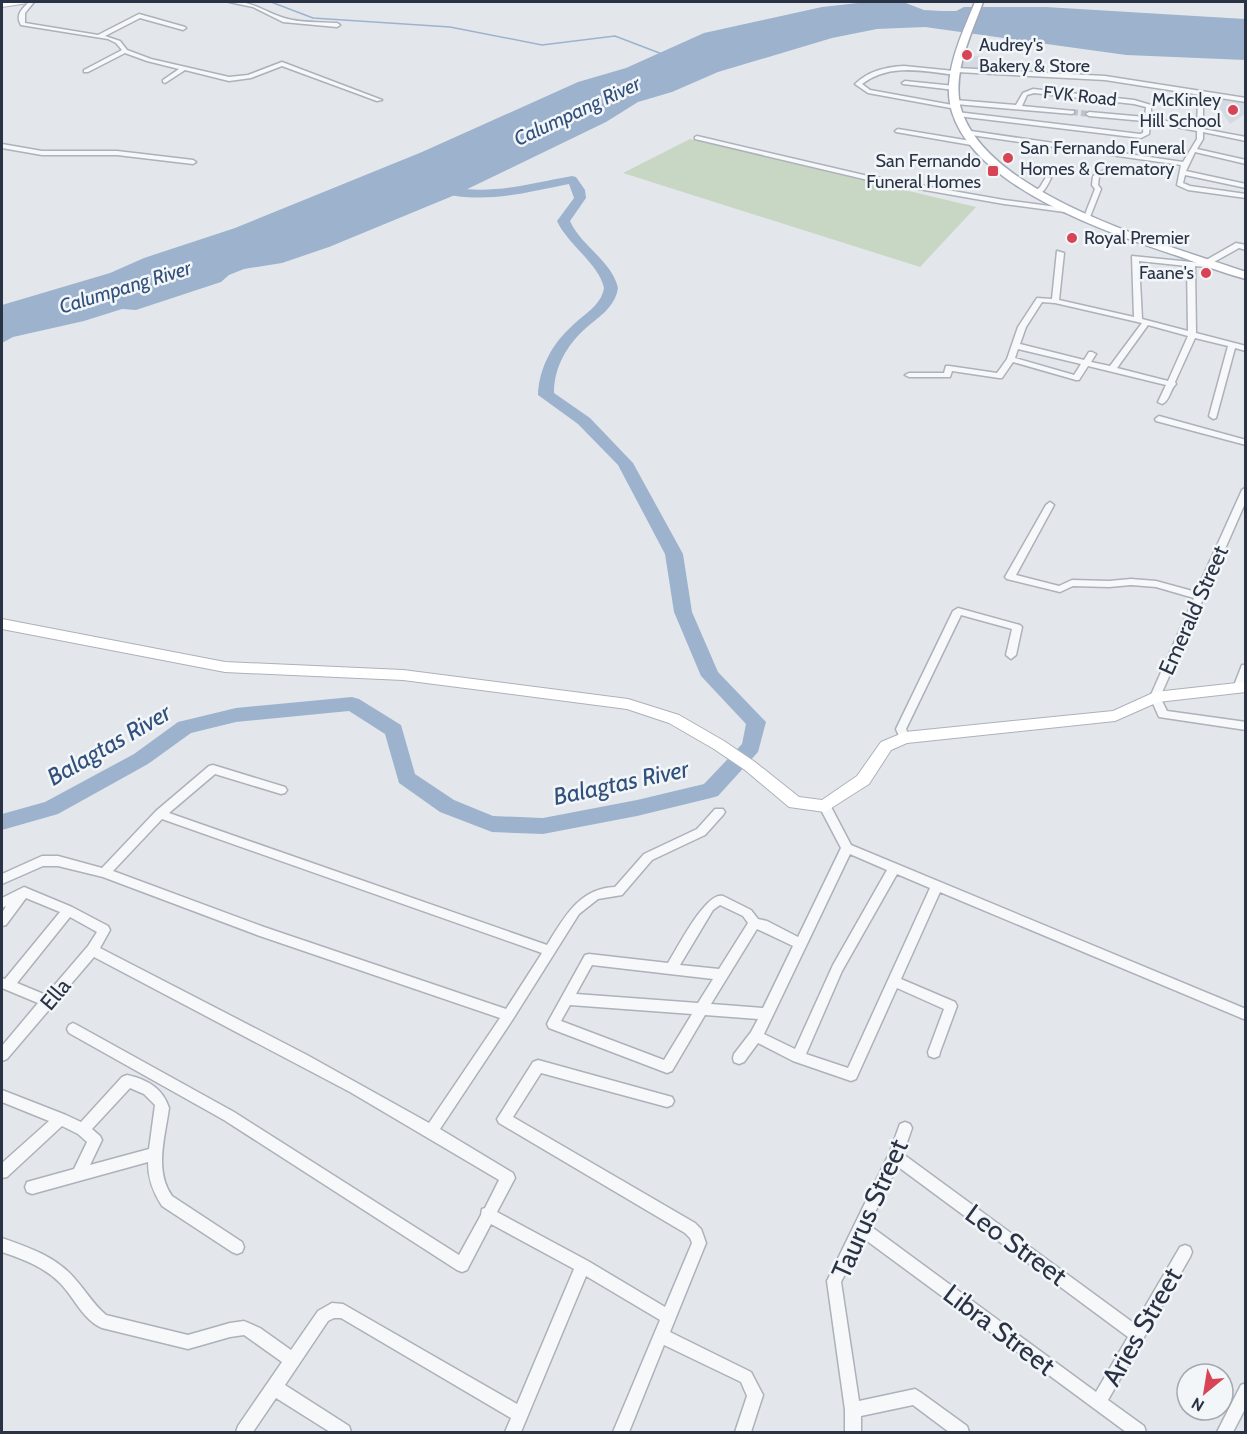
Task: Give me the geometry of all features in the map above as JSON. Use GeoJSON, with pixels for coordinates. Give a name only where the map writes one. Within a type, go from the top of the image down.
{"type":"FeatureCollection","features":[{"type":"Feature","properties":{"kind":"main road"},"geometry":{"type":"LineString","coordinates":[[979,2],[965,37],[956,71],[955,88],[956,108],[964,132],[971,143],[1002,172],[1035,194],[1087,217],[1245,276]]}},
{"type":"Feature","properties":{"kind":"street"},"geometry":{"type":"LineString","coordinates":[[2,5],[30,2]]}},
{"type":"Feature","properties":{"kind":"street"},"geometry":{"type":"LineString","coordinates":[[30,2],[22,12],[23,24],[100,36],[116,41],[126,52],[149,60],[236,79],[254,76],[282,64],[379,100]]}},
{"type":"Feature","properties":{"kind":"street"},"geometry":{"type":"LineString","coordinates":[[232,2],[254,6],[283,20],[337,25]]}},
{"type":"Feature","properties":{"kind":"street"},"geometry":{"type":"LineString","coordinates":[[100,36],[139,16],[183,28]]}},
{"type":"Feature","properties":{"kind":"street"},"geometry":{"type":"LineString","coordinates":[[86,71],[126,52]]}},
{"type":"Feature","properties":{"kind":"street"},"geometry":{"type":"LineString","coordinates":[[165,81],[186,68]]}},
{"type":"Feature","properties":{"kind":"street"},"geometry":{"type":"LineString","coordinates":[[1148,119],[1146,135],[1137,136],[956,108],[868,90],[858,84],[874,72],[889,68],[1105,78],[1245,100]]}},
{"type":"Feature","properties":{"kind":"street"},"geometry":{"type":"LineString","coordinates":[[905,83],[955,88]]}},
{"type":"Feature","properties":{"kind":"street","name":"FVK Road"},"geometry":{"type":"LineString","coordinates":[[1018,107],[1025,94],[1033,91],[1134,102],[1149,106],[1148,119]]}},
{"type":"Feature","properties":{"kind":"street"},"geometry":{"type":"LineString","coordinates":[[1201,100],[1202,129],[1179,182],[1182,186],[1245,196]]}},
{"type":"Feature","properties":{"kind":"street"},"geometry":{"type":"LineString","coordinates":[[956,108],[1018,107],[1072,112]]}},
{"type":"Feature","properties":{"kind":"street"},"geometry":{"type":"LineString","coordinates":[[1089,114],[1148,119],[1245,139]]}},
{"type":"Feature","properties":{"kind":"street"},"geometry":{"type":"LineString","coordinates":[[898,131],[971,143]]}},
{"type":"Feature","properties":{"kind":"street"},"geometry":{"type":"LineString","coordinates":[[964,132],[1185,164]]}},
{"type":"Feature","properties":{"kind":"street"},"geometry":{"type":"LineString","coordinates":[[697,138],[868,178],[1014,204],[1072,211]]}},
{"type":"Feature","properties":{"kind":"street"},"geometry":{"type":"LineString","coordinates":[[2,146],[42,153],[117,153],[193,162]]}},
{"type":"Feature","properties":{"kind":"street"},"geometry":{"type":"LineString","coordinates":[[1194,150],[1245,162]]}},
{"type":"Feature","properties":{"kind":"street"},"geometry":{"type":"LineString","coordinates":[[1087,217],[1098,189],[1095,185],[1096,176],[1106,171]]}},
{"type":"Feature","properties":{"kind":"street"},"geometry":{"type":"LineString","coordinates":[[1182,172],[1245,186]]}},
{"type":"Feature","properties":{"kind":"street"},"geometry":{"type":"LineString","coordinates":[[1035,194],[1043,188],[1048,178]]}},
{"type":"Feature","properties":{"kind":"street"},"geometry":{"type":"LineString","coordinates":[[1113,368],[1142,322],[1136,258],[1191,264],[1208,262],[1243,245]]}},
{"type":"Feature","properties":{"kind":"street"},"geometry":{"type":"LineString","coordinates":[[1055,301],[1060,253]]}},
{"type":"Feature","properties":{"kind":"street"},"geometry":{"type":"LineString","coordinates":[[1162,402],[1192,336],[1191,264]]}},
{"type":"Feature","properties":{"kind":"street"},"geometry":{"type":"LineString","coordinates":[[909,375],[947,375],[949,368],[999,376],[1011,359],[1022,327],[1040,300],[1055,301],[1245,349]]}},
{"type":"Feature","properties":{"kind":"street"},"geometry":{"type":"LineString","coordinates":[[1213,416],[1232,345]]}},
{"type":"Feature","properties":{"kind":"street"},"geometry":{"type":"LineString","coordinates":[[1017,346],[1088,357],[1113,368],[1172,384]]}},
{"type":"Feature","properties":{"kind":"street"},"geometry":{"type":"LineString","coordinates":[[1011,359],[1076,378],[1088,357]]}},
{"type":"Feature","properties":{"kind":"street"},"geometry":{"type":"LineString","coordinates":[[1159,419],[1245,443]]}},
{"type":"Feature","properties":{"kind":"street","name":"Emerald Street"},"geometry":{"type":"LineString","coordinates":[[1155,697],[1245,490]]}},
{"type":"Feature","properties":{"kind":"street"},"geometry":{"type":"LineString","coordinates":[[1050,506],[1010,577],[1060,589],[1072,583],[1156,584],[1200,596]]}},
{"type":"Feature","properties":{"kind":"street"},"geometry":{"type":"LineString","coordinates":[[905,738],[901,729],[958,611],[1017,627],[1011,654]]}},
{"type":"Feature","properties":{"kind":"street"},"geometry":{"type":"LineString","coordinates":[[2,624],[225,666],[403,675],[628,704],[674,719],[718,745],[750,766],[795,803],[825,806],[863,780],[886,746],[905,738],[1115,716],[1155,697],[1241,687],[1245,668]]}},
{"type":"Feature","properties":{"kind":"street"},"geometry":{"type":"LineString","coordinates":[[1155,697],[1163,714],[1245,726]]}},
{"type":"Feature","properties":{"kind":"street"},"geometry":{"type":"LineString","coordinates":[[104,873],[160,814],[213,769],[281,790]]}},
{"type":"Feature","properties":{"kind":"street"},"geometry":{"type":"LineString","coordinates":[[825,806],[847,848],[1245,1015]]}},
{"type":"Feature","properties":{"kind":"street"},"geometry":{"type":"LineString","coordinates":[[432,1130],[575,911],[586,899],[604,891],[618,892],[648,857],[701,832],[719,812]]}},
{"type":"Feature","properties":{"kind":"street"},"geometry":{"type":"LineString","coordinates":[[160,814],[550,951]]}},
{"type":"Feature","properties":{"kind":"street"},"geometry":{"type":"LineString","coordinates":[[739,1058],[756,1036],[847,848]]}},
{"type":"Feature","properties":{"kind":"street"},"geometry":{"type":"LineString","coordinates":[[2,879],[42,861],[58,861],[104,873],[261,931],[509,1015]]}},
{"type":"Feature","properties":{"kind":"street"},"geometry":{"type":"LineString","coordinates":[[798,1057],[837,969],[894,868]]}},
{"type":"Feature","properties":{"kind":"street"},"geometry":{"type":"LineString","coordinates":[[756,1036],[798,1057],[851,1075],[937,886]]}},
{"type":"Feature","properties":{"kind":"street"},"geometry":{"type":"LineString","coordinates":[[2,903],[24,892],[68,910],[5,984],[49,1002]]}},
{"type":"Feature","properties":{"kind":"street"},"geometry":{"type":"LineString","coordinates":[[2,921],[24,892]]}},
{"type":"Feature","properties":{"kind":"street"},"geometry":{"type":"LineString","coordinates":[[671,969],[715,900],[719,899],[747,913],[754,924]]}},
{"type":"Feature","properties":{"kind":"street","name":"Ella"},"geometry":{"type":"LineString","coordinates":[[2,1055],[92,950],[104,930],[68,910]]}},
{"type":"Feature","properties":{"kind":"street"},"geometry":{"type":"LineString","coordinates":[[754,924],[763,925],[801,944]]}},
{"type":"Feature","properties":{"kind":"street"},"geometry":{"type":"LineString","coordinates":[[722,975],[589,959],[553,1024],[667,1066],[754,924]]}},
{"type":"Feature","properties":{"kind":"street"},"geometry":{"type":"LineString","coordinates":[[73,1029],[229,1116],[462,1265],[508,1178],[432,1130],[225,1017],[92,950]]}},
{"type":"Feature","properties":{"kind":"street"},"geometry":{"type":"LineString","coordinates":[[893,981],[951,1006],[934,1052]]}},
{"type":"Feature","properties":{"kind":"street"},"geometry":{"type":"LineString","coordinates":[[567,999],[767,1014]]}},
{"type":"Feature","properties":{"kind":"street"},"geometry":{"type":"LineString","coordinates":[[621,1432],[699,1243],[696,1234],[690,1228],[504,1119],[538,1066],[667,1101]]}},
{"type":"Feature","properties":{"kind":"street"},"geometry":{"type":"LineString","coordinates":[[83,1130],[124,1083],[131,1081],[161,1101],[155,1154],[161,1195],[237,1247]]}},
{"type":"Feature","properties":{"kind":"street"},"geometry":{"type":"LineString","coordinates":[[2,1096],[61,1119],[83,1130],[95,1140],[78,1176]]}},
{"type":"Feature","properties":{"kind":"street"},"geometry":{"type":"LineString","coordinates":[[2,1172],[61,1119]]}},
{"type":"Feature","properties":{"kind":"street","name":"Taurus Street"},"geometry":{"type":"LineString","coordinates":[[853,1432],[853,1410],[834,1281],[895,1156],[905,1128]]}},
{"type":"Feature","properties":{"kind":"street"},"geometry":{"type":"LineString","coordinates":[[32,1187],[155,1154]]}},
{"type":"Feature","properties":{"kind":"street","name":"Leo Street"},"geometry":{"type":"LineString","coordinates":[[895,1156],[1137,1335]]}},
{"type":"Feature","properties":{"kind":"street"},"geometry":{"type":"LineString","coordinates":[[487,1214],[583,1266],[669,1317]]}},
{"type":"Feature","properties":{"kind":"street","name":"Libra Street"},"geometry":{"type":"LineString","coordinates":[[860,1227],[1138,1432]]}},
{"type":"Feature","properties":{"kind":"street"},"geometry":{"type":"LineString","coordinates":[[2,1245],[56,1270],[92,1313],[102,1321],[188,1342],[244,1328],[255,1333],[293,1361]]}},
{"type":"Feature","properties":{"kind":"street","name":"Aries Street"},"geometry":{"type":"LineString","coordinates":[[1098,1403],[1185,1252]]}},
{"type":"Feature","properties":{"kind":"street"},"geometry":{"type":"LineString","coordinates":[[513,1432],[583,1266]]}},
{"type":"Feature","properties":{"kind":"street"},"geometry":{"type":"LineString","coordinates":[[244,1432],[323,1316],[332,1310],[343,1311],[521,1415]]}},
{"type":"Feature","properties":{"kind":"street"},"geometry":{"type":"LineString","coordinates":[[661,1336],[746,1377],[755,1395],[743,1432]]}},
{"type":"Feature","properties":{"kind":"street"},"geometry":{"type":"LineString","coordinates":[[274,1388],[343,1432]]}},
{"type":"Feature","properties":{"kind":"street"},"geometry":{"type":"LineString","coordinates":[[1225,1432],[1245,1390]]}},
{"type":"Feature","properties":{"kind":"street"},"geometry":{"type":"LineString","coordinates":[[853,1410],[915,1397],[961,1432]]}},
{"type":"Feature","properties":{"kind":"shaded area"},"geometry":{"type":"Polygon","coordinates":[[[964,56],[987,56],[989,69],[961,68],[964,56]]]}},
{"type":"Feature","properties":{"kind":"shaded area","name":"McKinley Hill School"},"geometry":{"type":"Polygon","coordinates":[[[1186,93],[1245,103],[1245,114],[1230,124],[1218,106],[1183,100],[1186,93]]]}},
{"type":"Feature","properties":{"kind":"green space"},"geometry":{"type":"Polygon","coordinates":[[[690,139],[976,207],[920,267],[623,173],[690,139]]]}},
{"type":"Feature","properties":{"kind":"water","name":"Calumpang River"},"geometry":{"type":"Polygon","coordinates":[[[867,2],[903,2],[924,10],[942,11],[956,11],[964,7],[1046,7],[1245,19],[1245,60],[1126,55],[925,27],[877,29],[832,38],[718,72],[672,92],[638,102],[606,122],[455,195],[329,247],[282,263],[244,269],[229,275],[221,282],[136,310],[122,309],[84,321],[13,337],[2,343],[2,305],[110,273],[144,258],[235,228],[422,152],[578,82],[626,68],[704,33],[822,7],[867,2]]]}},
{"type":"Feature","properties":{"kind":"waterway"},"geometry":{"type":"LineString","coordinates":[[271,2],[313,18],[450,27],[542,45],[615,36],[662,54]]}},
{"type":"Feature","properties":{"kind":"waterway","name":"Balagtas River"},"geometry":{"type":"LineString","coordinates":[[2,822],[51,808],[141,759],[185,727],[236,715],[352,704],[394,730],[406,778],[447,806],[492,824],[543,826],[637,808],[711,790],[751,747],[756,722],[710,676],[683,612],[674,554],[625,463],[584,421],[546,395],[548,375],[556,355],[575,330],[605,304],[611,288],[605,273],[574,239],[563,221],[580,198],[579,190],[572,180],[485,195],[468,195],[430,187]]}},
{"type":"Feature","properties":{"kind":"tunnel"},"geometry":{"type":"LineString","coordinates":[[1072,112],[1089,114]]}},
{"type":"Feature","properties":{"kind":"place","name":"Audrey's Bakery & Store"},"geometry":{"type":"Point","coordinates":[967,55]}},
{"type":"Feature","properties":{"kind":"place","name":"McKinley Hill School"},"geometry":{"type":"Point","coordinates":[1233,110]}},
{"type":"Feature","properties":{"kind":"place","name":"San Fernando Funeral Homes & Crematory"},"geometry":{"type":"Point","coordinates":[1008,158]}},
{"type":"Feature","properties":{"kind":"place","name":"San Fernando Funeral Homes"},"geometry":{"type":"Point","coordinates":[993,171]}},
{"type":"Feature","properties":{"kind":"place","name":"Royal Premier"},"geometry":{"type":"Point","coordinates":[1072,238]}},
{"type":"Feature","properties":{"kind":"place","name":"Faane's"},"geometry":{"type":"Point","coordinates":[1206,273]}}]}
